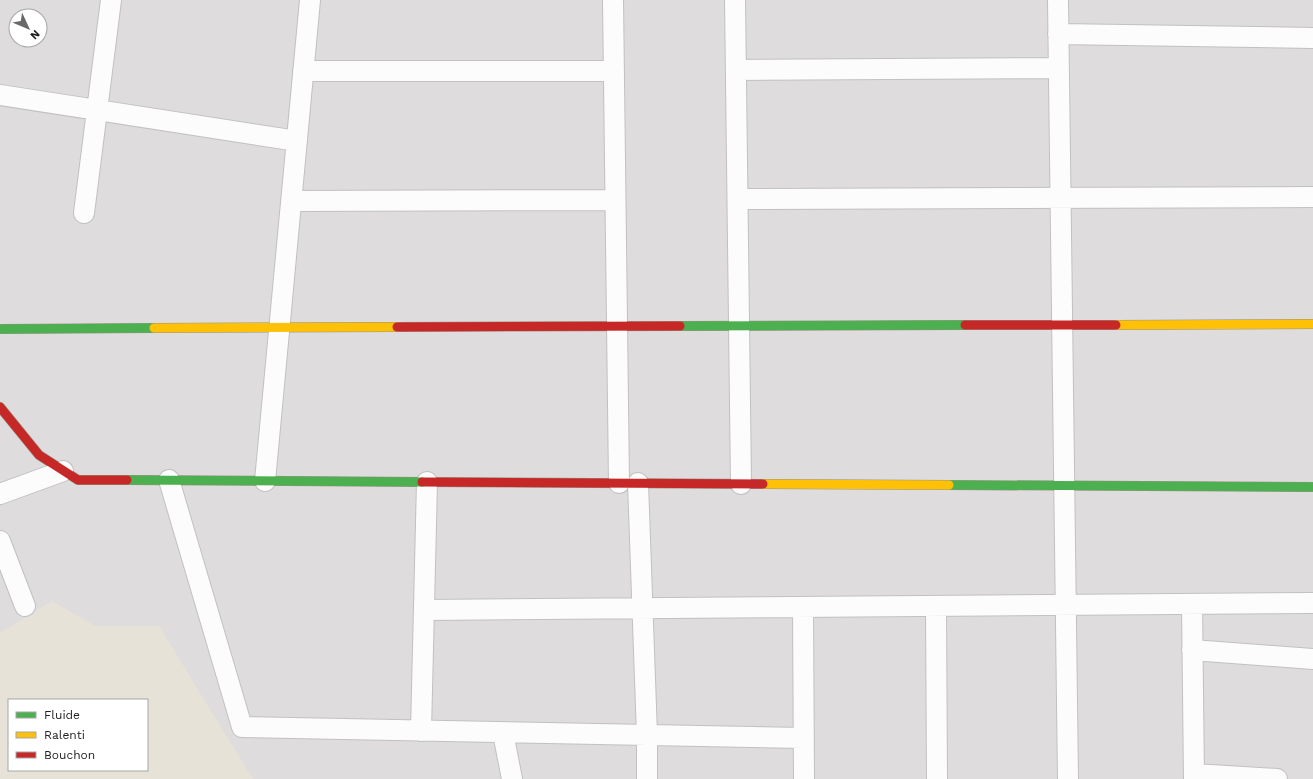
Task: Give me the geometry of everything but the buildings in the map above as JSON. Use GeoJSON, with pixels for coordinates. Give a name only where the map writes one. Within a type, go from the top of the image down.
{"type":"FeatureCollection","features":[{"type":"Feature","properties":{"kind":"street"},"geometry":{"type":"LineString","coordinates":[[84,213],[110,0]]}},
{"type":"Feature","properties":{"kind":"street"},"geometry":{"type":"LineString","coordinates":[[265,481],[310,0]]}},
{"type":"Feature","properties":{"kind":"street"},"geometry":{"type":"LineString","coordinates":[[612,0],[617,327],[628,483],[641,608],[647,735],[647,779]]}},
{"type":"Feature","properties":{"kind":"street"},"geometry":{"type":"LineString","coordinates":[[735,0],[741,484]]}},
{"type":"Feature","properties":{"kind":"street"},"geometry":{"type":"LineString","coordinates":[[1058,0],[1068,779]]}},
{"type":"Feature","properties":{"kind":"street"},"geometry":{"type":"LineString","coordinates":[[1058,34],[1313,38]]}},
{"type":"Feature","properties":{"kind":"street"},"geometry":{"type":"LineString","coordinates":[[736,70],[1059,68]]}},
{"type":"Feature","properties":{"kind":"street"},"geometry":{"type":"LineString","coordinates":[[303,71],[614,71]]}},
{"type":"Feature","properties":{"kind":"street"},"geometry":{"type":"LineString","coordinates":[[0,95],[297,141]]}},
{"type":"Feature","properties":{"kind":"street"},"geometry":{"type":"LineString","coordinates":[[738,199],[1313,196]]}},
{"type":"Feature","properties":{"kind":"street"},"geometry":{"type":"LineString","coordinates":[[292,201],[615,200]]}},
{"type":"Feature","properties":{"kind":"street"},"geometry":{"type":"LineString","coordinates":[[0,328],[1313,324]]}},
{"type":"Feature","properties":{"kind":"street"},"geometry":{"type":"LineString","coordinates":[[0,407],[39,455],[78,480],[1313,487]]}},
{"type":"Feature","properties":{"kind":"street"},"geometry":{"type":"LineString","coordinates":[[0,494],[63,471]]}},
{"type":"Feature","properties":{"kind":"street"},"geometry":{"type":"LineString","coordinates":[[169,480],[242,727],[804,738]]}},
{"type":"Feature","properties":{"kind":"street"},"geometry":{"type":"LineString","coordinates":[[421,731],[427,482]]}},
{"type":"Feature","properties":{"kind":"street"},"geometry":{"type":"LineString","coordinates":[[0,541],[25,606]]}},
{"type":"Feature","properties":{"kind":"street"},"geometry":{"type":"LineString","coordinates":[[424,610],[1313,603]]}},
{"type":"Feature","properties":{"kind":"street"},"geometry":{"type":"LineString","coordinates":[[1192,604],[1194,776],[1277,779]]}},
{"type":"Feature","properties":{"kind":"street"},"geometry":{"type":"LineString","coordinates":[[936,606],[937,779]]}},
{"type":"Feature","properties":{"kind":"street"},"geometry":{"type":"LineString","coordinates":[[803,607],[804,779]]}},
{"type":"Feature","properties":{"kind":"street"},"geometry":{"type":"LineString","coordinates":[[1192,650],[1313,659]]}},
{"type":"Feature","properties":{"kind":"street"},"geometry":{"type":"LineString","coordinates":[[503,732],[512,779]]}},
{"type":"Feature","properties":{"kind":"shaded area"},"geometry":{"type":"Polygon","coordinates":[[[0,0],[1313,0],[1313,779],[0,779],[0,0]]]}},
{"type":"Feature","properties":{"kind":"shaded area"},"geometry":{"type":"Polygon","coordinates":[[[52,601],[95,626],[159,626],[253,779],[0,779],[0,633],[52,601]]]}},
{"type":"Feature","properties":{"kind":"traffic: fast"},"geometry":{"type":"LineString","coordinates":[[680,326],[965,325]]}},
{"type":"Feature","properties":{"kind":"traffic: fast"},"geometry":{"type":"LineString","coordinates":[[0,329],[154,328]]}},
{"type":"Feature","properties":{"kind":"traffic: fast"},"geometry":{"type":"LineString","coordinates":[[127,480],[422,482]]}},
{"type":"Feature","properties":{"kind":"traffic: fast"},"geometry":{"type":"LineString","coordinates":[[949,485],[1313,487]]}},
{"type":"Feature","properties":{"kind":"traffic: slow"},"geometry":{"type":"LineString","coordinates":[[1116,325],[1313,324]]}},
{"type":"Feature","properties":{"kind":"traffic: slow"},"geometry":{"type":"LineString","coordinates":[[154,328],[397,327]]}},
{"type":"Feature","properties":{"kind":"traffic: slow"},"geometry":{"type":"LineString","coordinates":[[763,484],[949,485]]}},
{"type":"Feature","properties":{"kind":"traffic: jam"},"geometry":{"type":"LineString","coordinates":[[965,325],[1116,325]]}},
{"type":"Feature","properties":{"kind":"traffic: jam"},"geometry":{"type":"LineString","coordinates":[[397,327],[680,326]]}},
{"type":"Feature","properties":{"kind":"traffic: jam"},"geometry":{"type":"LineString","coordinates":[[0,407],[39,455],[78,480],[127,480]]}},
{"type":"Feature","properties":{"kind":"traffic: jam"},"geometry":{"type":"LineString","coordinates":[[422,482],[763,484]]}}]}
